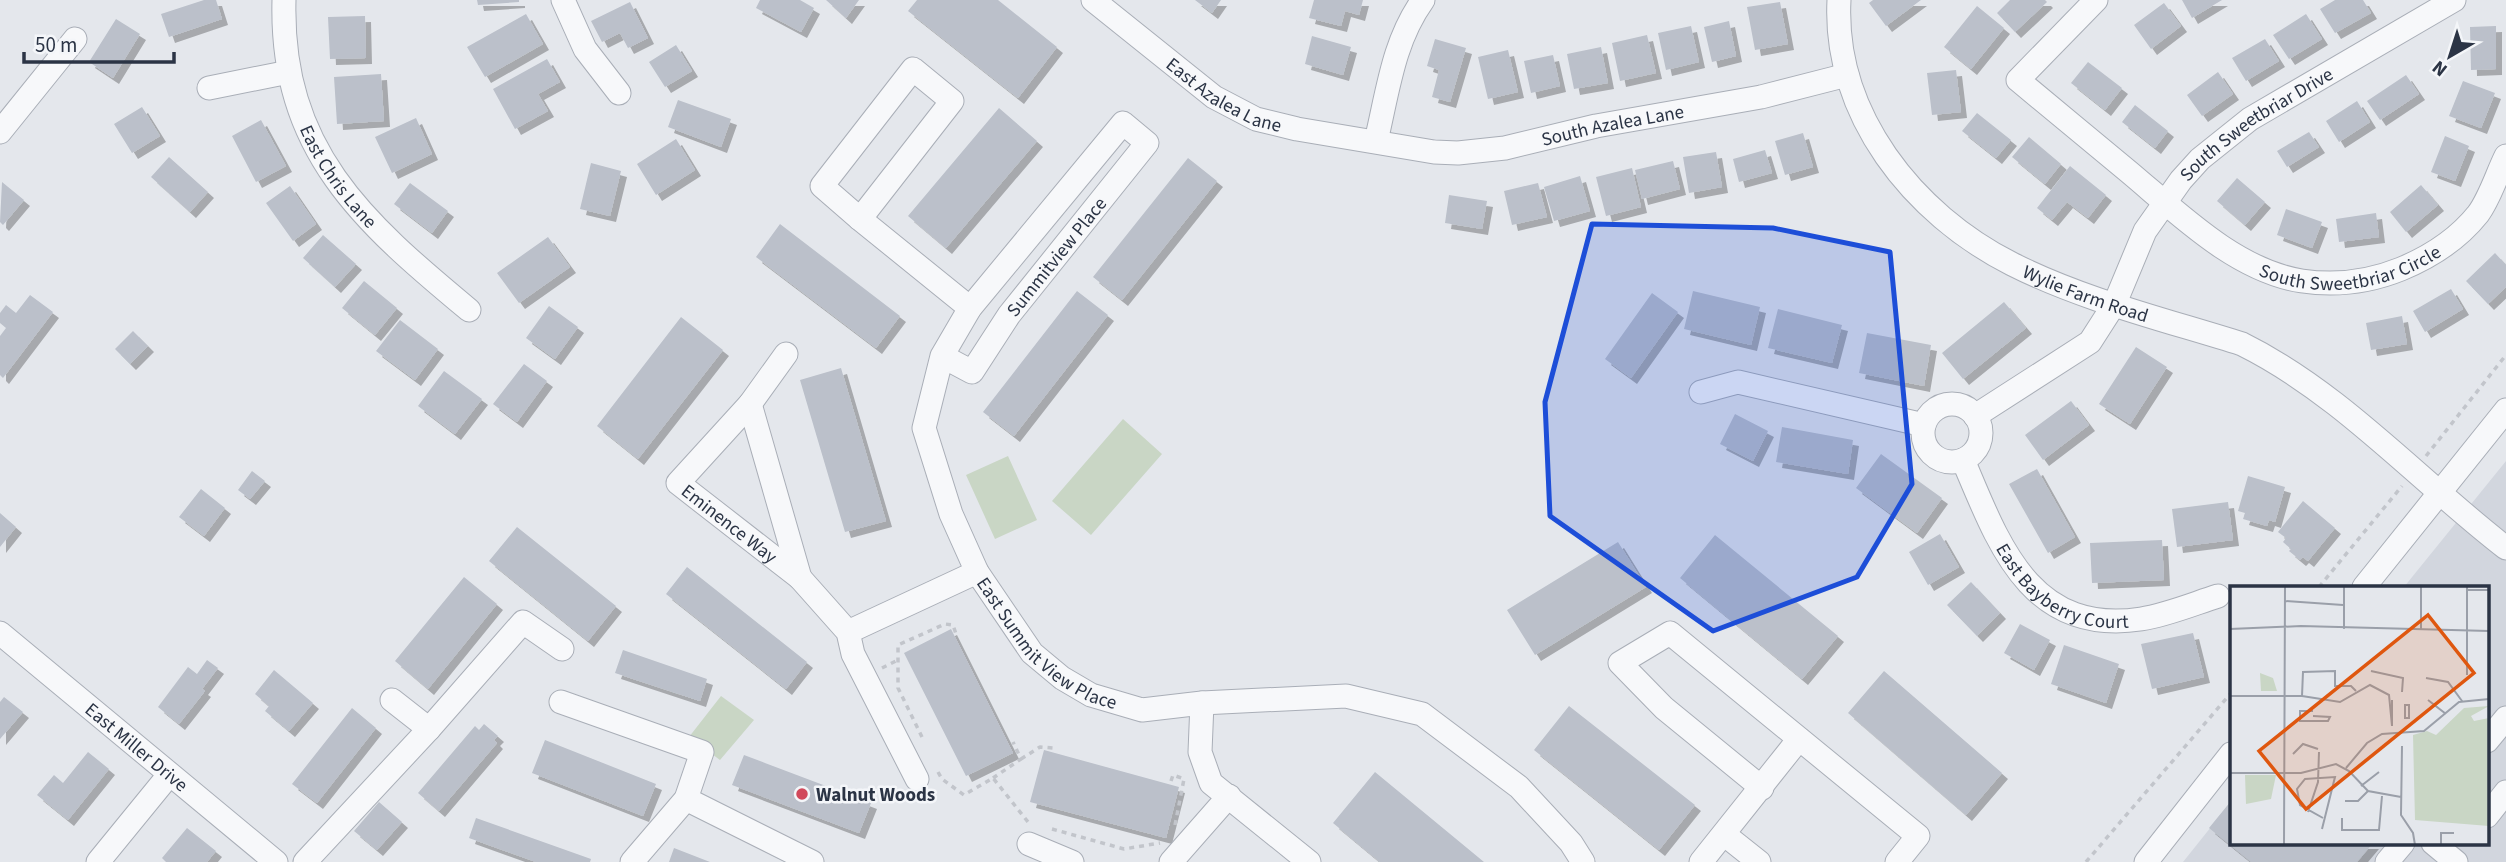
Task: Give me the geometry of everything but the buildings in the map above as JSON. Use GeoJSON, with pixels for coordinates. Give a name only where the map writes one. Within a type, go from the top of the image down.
{"type":"FeatureCollection","features":[{"type":"Feature","properties":{"kind":"street","name":"East Chris Lane"},"geometry":{"type":"LineString","coordinates":[[284,0],[283,25],[289,72],[309,134],[334,180],[353,206],[402,254],[469,310]]}},
{"type":"Feature","properties":{"kind":"street"},"geometry":{"type":"LineString","coordinates":[[563,0],[585,49],[619,93]]}},
{"type":"Feature","properties":{"kind":"street","name":"East Azalea Lane"},"geometry":{"type":"LineString","coordinates":[[1093,0],[1191,80],[1256,120],[1297,130],[1376,141]]}},
{"type":"Feature","properties":{"kind":"street"},"geometry":{"type":"LineString","coordinates":[[1376,141],[1399,44],[1406,24],[1423,0]]}},
{"type":"Feature","properties":{"kind":"street","name":"Wylie Farm Road"},"geometry":{"type":"LineString","coordinates":[[1839,0],[1839,36],[1847,75],[1864,122],[1896,168],[1935,211],[2013,265],[2115,303],[2242,344],[2263,354],[2304,381],[2506,548]]}},
{"type":"Feature","properties":{"kind":"street","name":"South Sweetbriar Circle"},"geometry":{"type":"LineString","coordinates":[[2096,0],[2018,80],[2164,202],[2214,240],[2255,265],[2300,281],[2340,284],[2382,276],[2439,250],[2478,213],[2506,156]]}},
{"type":"Feature","properties":{"kind":"street","name":"South Sweetbriar Drive"},"geometry":{"type":"LineString","coordinates":[[1975,416],[2090,342],[2115,303],[2137,247],[2164,202],[2200,159],[2250,119],[2454,0]]}},
{"type":"Feature","properties":{"kind":"street"},"geometry":{"type":"LineString","coordinates":[[0,132],[75,39]]}},
{"type":"Feature","properties":{"kind":"street"},"geometry":{"type":"LineString","coordinates":[[860,219],[952,101],[913,69],[822,187],[860,219],[971,308]]}},
{"type":"Feature","properties":{"kind":"street"},"geometry":{"type":"LineString","coordinates":[[209,88],[289,72]]}},
{"type":"Feature","properties":{"kind":"street","name":"South Azalea Lane"},"geometry":{"type":"LineString","coordinates":[[1376,141],[1434,152],[1480,152],[1596,126],[1761,97],[1847,75]]}},
{"type":"Feature","properties":{"kind":"street","name":"East Summit View Place"},"geometry":{"type":"LineString","coordinates":[[1123,123],[971,308],[942,356],[924,428],[951,514],[977,572],[1032,653],[1062,678],[1091,695],[1142,710],[1202,703],[1346,696],[1422,714],[1519,787],[1562,833],[1583,862]]}},
{"type":"Feature","properties":{"kind":"street","name":"Summitview Place"},"geometry":{"type":"LineString","coordinates":[[942,356],[972,372],[1009,315],[1147,143],[1123,123]]}},
{"type":"Feature","properties":{"kind":"street","name":"Eminence Way"},"geometry":{"type":"LineString","coordinates":[[786,354],[750,404],[678,483],[800,578],[848,632],[853,654],[927,774]]}},
{"type":"Feature","properties":{"kind":"street"},"geometry":{"type":"LineString","coordinates":[[1701,392],[1738,382],[1924,425]]}},
{"type":"Feature","properties":{"kind":"street","name":"Eminence Way"},"geometry":{"type":"LineString","coordinates":[[750,404],[800,578]]}},
{"type":"Feature","properties":{"kind":"street"},"geometry":{"type":"LineString","coordinates":[[1951,404],[1969,410],[1975,416],[1981,432],[1980,441],[1970,456],[1963,460],[1944,461],[1929,452],[1923,434],[1924,425],[1934,410],[1951,404]]}},
{"type":"Feature","properties":{"kind":"street"},"geometry":{"type":"LineString","coordinates":[[2365,586],[2506,410]]}},
{"type":"Feature","properties":{"kind":"street","name":"East Bayberry Court"},"geometry":{"type":"LineString","coordinates":[[1963,460],[2003,553],[2033,588],[2058,605],[2101,619],[2138,620],[2218,596]]}},
{"type":"Feature","properties":{"kind":"street"},"geometry":{"type":"LineString","coordinates":[[848,632],[977,572]]}},
{"type":"Feature","properties":{"kind":"street"},"geometry":{"type":"LineString","coordinates":[[305,862],[429,729],[523,622],[562,649]]}},
{"type":"Feature","properties":{"kind":"street","name":"East Miller Drive"},"geometry":{"type":"LineString","coordinates":[[0,633],[276,862]]}},
{"type":"Feature","properties":{"kind":"street"},"geometry":{"type":"LineString","coordinates":[[1762,788],[1664,708],[1620,663],[1670,633],[1918,836],[1897,862]]}},
{"type":"Feature","properties":{"kind":"street"},"geometry":{"type":"LineString","coordinates":[[392,700],[429,729]]}},
{"type":"Feature","properties":{"kind":"street"},"geometry":{"type":"LineString","coordinates":[[561,702],[702,751],[686,799],[632,862]]}},
{"type":"Feature","properties":{"kind":"street"},"geometry":{"type":"LineString","coordinates":[[1202,703],[1200,752],[1211,783],[1309,862]]}},
{"type":"Feature","properties":{"kind":"street"},"geometry":{"type":"LineString","coordinates":[[2488,740],[2506,718]]}},
{"type":"Feature","properties":{"kind":"street"},"geometry":{"type":"LineString","coordinates":[[1701,862],[1799,739]]}},
{"type":"Feature","properties":{"kind":"street"},"geometry":{"type":"LineString","coordinates":[[2146,862],[2230,755]]}},
{"type":"Feature","properties":{"kind":"street"},"geometry":{"type":"LineString","coordinates":[[98,862],[169,775]]}},
{"type":"Feature","properties":{"kind":"street"},"geometry":{"type":"LineString","coordinates":[[2488,815],[2506,792]]}},
{"type":"Feature","properties":{"kind":"street"},"geometry":{"type":"LineString","coordinates":[[1172,852],[1229,796]]}},
{"type":"Feature","properties":{"kind":"street"},"geometry":{"type":"LineString","coordinates":[[686,799],[811,862]]}},
{"type":"Feature","properties":{"kind":"street"},"geometry":{"type":"LineString","coordinates":[[1034,834],[1072,862]]}},
{"type":"Feature","properties":{"kind":"street"},"geometry":{"type":"LineString","coordinates":[[1725,835],[1759,862]]}},
{"type":"Feature","properties":{"kind":"street"},"geometry":{"type":"LineString","coordinates":[[2387,862],[2402,844]]}},
{"type":"Feature","properties":{"kind":"street"},"geometry":{"type":"LineString","coordinates":[[2435,844],[2458,855]]}},
{"type":"Feature","properties":{"kind":"path"},"geometry":{"type":"LineString","coordinates":[[926,745],[898,688],[898,645],[945,624],[953,625],[956,634]]}},
{"type":"Feature","properties":{"kind":"path"},"geometry":{"type":"LineString","coordinates":[[2086,862],[2230,695]]}},
{"type":"Feature","properties":{"kind":"path"},"geometry":{"type":"LineString","coordinates":[[1013,742],[1021,759]]}},
{"type":"Feature","properties":{"kind":"path"},"geometry":{"type":"LineString","coordinates":[[927,774],[942,779],[964,795],[1040,747],[1053,748]]}},
{"type":"Feature","properties":{"kind":"path"},"geometry":{"type":"LineString","coordinates":[[1171,781],[1173,775],[1184,779],[1175,829]]}},
{"type":"Feature","properties":{"kind":"path"},"geometry":{"type":"LineString","coordinates":[[993,778],[1034,834]]}},
{"type":"Feature","properties":{"kind":"path"},"geometry":{"type":"LineString","coordinates":[[1051,828],[1124,849],[1172,852]]}},
{"type":"Feature","properties":{"kind":"highlighted area"},"geometry":{"type":"Polygon","coordinates":[[[1592,224],[1773,228],[1890,252],[1912,484],[1857,577],[1713,631],[1550,516],[1545,402],[1592,224]]]}},
{"type":"Feature","properties":{"kind":"shaded area"},"geometry":{"type":"Polygon","coordinates":[[[2506,461],[2506,862],[2183,862],[2230,803],[2230,844],[2488,844],[2488,586],[2405,586],[2506,461]]]}},
{"type":"Feature","properties":{"kind":"green space"},"geometry":{"type":"Polygon","coordinates":[[[1123,419],[1162,454],[1091,535],[1052,501],[1123,419]]]}},
{"type":"Feature","properties":{"kind":"green space"},"geometry":{"type":"Polygon","coordinates":[[[1008,456],[1037,520],[995,539],[966,475],[1008,456]]]}},
{"type":"Feature","properties":{"kind":"green space"},"geometry":{"type":"Polygon","coordinates":[[[721,696],[754,720],[720,760],[689,737],[721,696]]]}},
{"type":"Feature","properties":{"kind":"place","name":"Walnut Woods"},"geometry":{"type":"Point","coordinates":[802,794]}}]}
